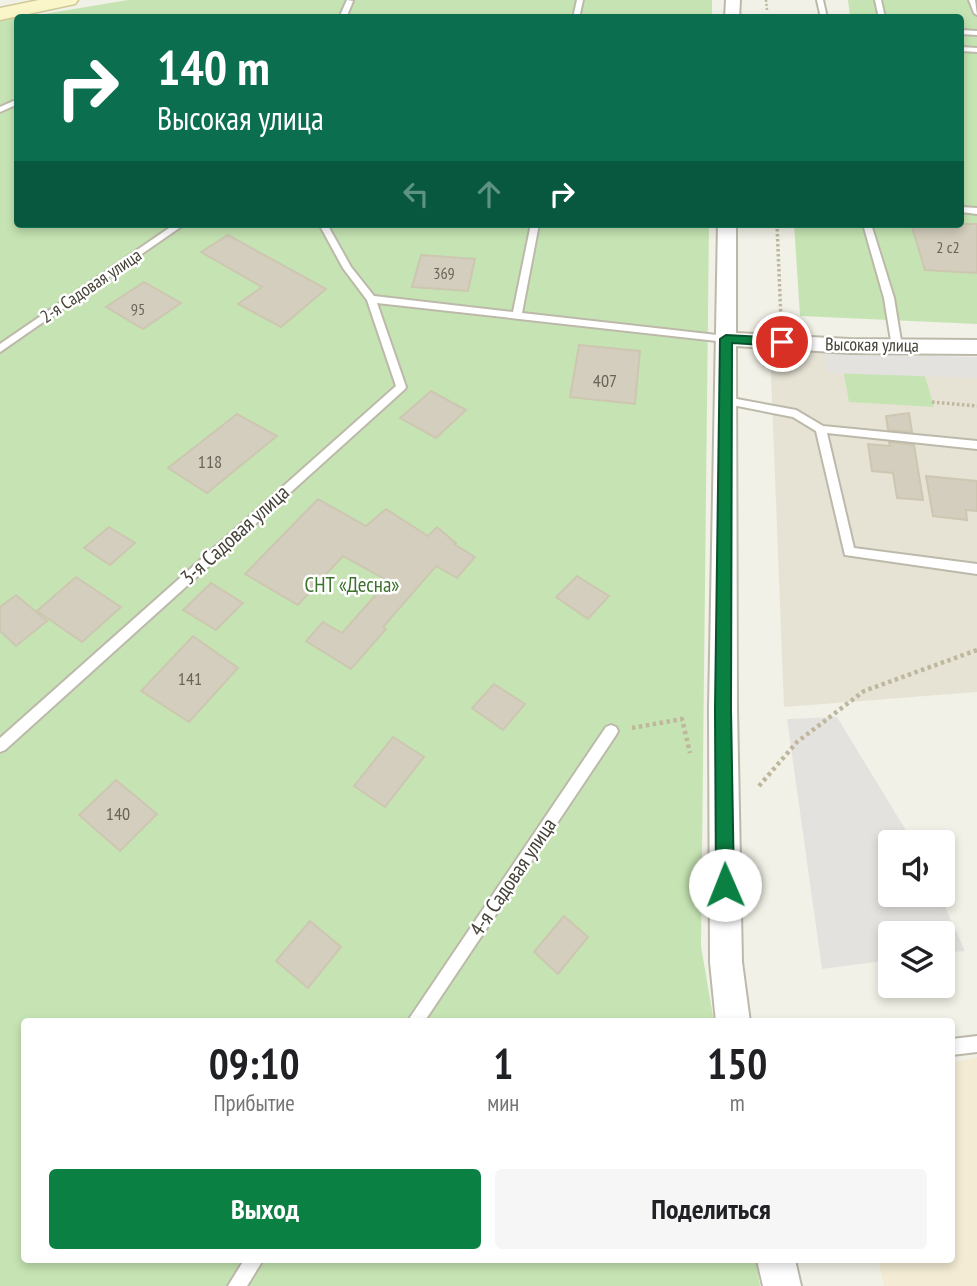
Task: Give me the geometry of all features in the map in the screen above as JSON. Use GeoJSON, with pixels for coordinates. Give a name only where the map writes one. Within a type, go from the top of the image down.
{"type":"FeatureCollection","features":[{"type":"Feature","properties":{"kind":"street"},"geometry":{"type":"LineString","coordinates":[[0,14],[68,0]]}},
{"type":"Feature","properties":{"kind":"street"},"geometry":{"type":"LineString","coordinates":[[727,228],[723,696],[726,949],[733,1018]]}},
{"type":"Feature","properties":{"kind":"street","name":"Высокая улица"},"geometry":{"type":"LineString","coordinates":[[726,339],[897,347],[977,347]]}},
{"type":"Feature","properties":{"kind":"street"},"geometry":{"type":"LineString","coordinates":[[777,1263],[782,1286]]}},
{"type":"Feature","properties":{"kind":"lane"},"geometry":{"type":"LineString","coordinates":[[972,0],[977,13]]}},
{"type":"Feature","properties":{"kind":"lane","name":"2-я Садовая улица"},"geometry":{"type":"LineString","coordinates":[[0,349],[175,228]]}},
{"type":"Feature","properties":{"kind":"lane"},"geometry":{"type":"LineString","coordinates":[[325,228],[347,268],[371,299],[726,339]]}},
{"type":"Feature","properties":{"kind":"lane"},"geometry":{"type":"LineString","coordinates":[[517,316],[534,228]]}},
{"type":"Feature","properties":{"kind":"lane"},"geometry":{"type":"LineString","coordinates":[[868,228],[889,299],[897,347]]}},
{"type":"Feature","properties":{"kind":"lane","name":"3-я Садовая улица"},"geometry":{"type":"LineString","coordinates":[[0,746],[401,387],[371,299]]}},
{"type":"Feature","properties":{"kind":"lane"},"geometry":{"type":"LineString","coordinates":[[726,401],[796,414],[821,429],[977,445]]}},
{"type":"Feature","properties":{"kind":"lane"},"geometry":{"type":"LineString","coordinates":[[821,429],[849,552],[977,569]]}},
{"type":"Feature","properties":{"kind":"lane","name":"4-я Садовая улица"},"geometry":{"type":"LineString","coordinates":[[418,1018],[611,732]]}},
{"type":"Feature","properties":{"kind":"lane"},"geometry":{"type":"LineString","coordinates":[[955,1047],[977,1044]]}},
{"type":"Feature","properties":{"kind":"lane"},"geometry":{"type":"LineString","coordinates":[[237,1286],[252,1263]]}},
{"type":"Feature","properties":{"kind":"path"},"geometry":{"type":"LineString","coordinates":[[777,228],[782,342]]}},
{"type":"Feature","properties":{"kind":"path"},"geometry":{"type":"LineString","coordinates":[[932,402],[977,406]]}},
{"type":"Feature","properties":{"kind":"path"},"geometry":{"type":"LineString","coordinates":[[759,786],[797,742],[864,691],[977,650]]}},
{"type":"Feature","properties":{"kind":"path"},"geometry":{"type":"LineString","coordinates":[[611,732],[682,719],[691,756]]}},
{"type":"Feature","properties":{"kind":"shaded area"},"geometry":{"type":"Polygon","coordinates":[[[770,349],[977,360],[977,692],[784,707],[770,349]]]}},
{"type":"Feature","properties":{"kind":"shaded area"},"geometry":{"type":"Polygon","coordinates":[[[824,353],[977,357],[977,378],[829,373],[824,353]]]}},
{"type":"Feature","properties":{"kind":"shaded area"},"geometry":{"type":"Polygon","coordinates":[[[837,717],[906,830],[878,830],[878,907],[945,907],[951,921],[878,921],[878,962],[822,969],[787,719],[837,717]]]}},
{"type":"Feature","properties":{"kind":"shaded area"},"geometry":{"type":"Polygon","coordinates":[[[955,929],[965,951],[955,952],[955,929]]]}},
{"type":"Feature","properties":{"kind":"shaded area"},"geometry":{"type":"Polygon","coordinates":[[[977,1057],[977,1286],[884,1286],[879,1263],[955,1263],[955,1062],[977,1057]]]}},
{"type":"Feature","properties":{"kind":"green space"},"geometry":{"type":"Polygon","coordinates":[[[128,0],[712,0],[712,14],[44,14],[128,0]]]}},
{"type":"Feature","properties":{"kind":"green space"},"geometry":{"type":"Polygon","coordinates":[[[848,0],[977,0],[977,324],[800,316],[794,228],[964,228],[964,14],[850,14],[848,0]]]}},
{"type":"Feature","properties":{"kind":"green space","name":"СНТ «Десна»"},"geometry":{"type":"Polygon","coordinates":[[[14,19],[14,228],[709,228],[701,946],[713,1018],[21,1018],[21,1263],[756,1263],[760,1286],[0,1286],[0,21],[14,19]]]}},
{"type":"Feature","properties":{"kind":"green space"},"geometry":{"type":"Polygon","coordinates":[[[843,369],[924,373],[934,407],[849,402],[843,369]]]}},
{"type":"Feature","properties":{"kind":"building"},"geometry":{"type":"Polygon","coordinates":[[[964,224],[977,224],[977,273],[925,270],[912,228],[964,228],[964,224]]]}},
{"type":"Feature","properties":{"kind":"building"},"geometry":{"type":"Polygon","coordinates":[[[228,235],[326,289],[281,327],[238,304],[262,287],[201,252],[228,235]]]}},
{"type":"Feature","properties":{"kind":"building"},"geometry":{"type":"Polygon","coordinates":[[[421,255],[475,259],[468,291],[412,287],[421,255]]]}},
{"type":"Feature","properties":{"kind":"building"},"geometry":{"type":"Polygon","coordinates":[[[144,282],[181,303],[143,329],[106,307],[144,282]]]}},
{"type":"Feature","properties":{"kind":"building"},"geometry":{"type":"Polygon","coordinates":[[[579,345],[640,351],[635,404],[570,397],[579,345]]]}},
{"type":"Feature","properties":{"kind":"building"},"geometry":{"type":"Polygon","coordinates":[[[431,391],[466,410],[436,438],[400,418],[431,391]]]}},
{"type":"Feature","properties":{"kind":"building"},"geometry":{"type":"Polygon","coordinates":[[[909,413],[912,432],[888,430],[886,416],[909,413]]]}},
{"type":"Feature","properties":{"kind":"building"},"geometry":{"type":"Polygon","coordinates":[[[237,414],[277,436],[207,493],[168,468],[237,414]]]}},
{"type":"Feature","properties":{"kind":"building"},"geometry":{"type":"Polygon","coordinates":[[[889,442],[914,445],[923,500],[897,498],[893,473],[872,471],[868,444],[890,446],[889,442]]]}},
{"type":"Feature","properties":{"kind":"building"},"geometry":{"type":"Polygon","coordinates":[[[926,476],[977,481],[977,511],[966,510],[967,520],[933,516],[926,476]]]}},
{"type":"Feature","properties":{"kind":"building"},"geometry":{"type":"Polygon","coordinates":[[[318,499],[366,526],[386,509],[428,536],[437,527],[456,543],[454,544],[475,557],[457,578],[436,566],[351,669],[306,641],[323,622],[342,633],[388,581],[343,556],[298,605],[245,574],[318,499]]]}},
{"type":"Feature","properties":{"kind":"building"},"geometry":{"type":"Polygon","coordinates":[[[109,527],[135,543],[110,565],[84,548],[109,527]]]}},
{"type":"Feature","properties":{"kind":"building"},"geometry":{"type":"Polygon","coordinates":[[[577,576],[609,596],[588,619],[556,597],[577,576]]]}},
{"type":"Feature","properties":{"kind":"building"},"geometry":{"type":"Polygon","coordinates":[[[76,577],[121,607],[82,642],[37,611],[76,577]]]}},
{"type":"Feature","properties":{"kind":"building"},"geometry":{"type":"Polygon","coordinates":[[[211,583],[243,603],[216,630],[183,610],[211,583]]]}},
{"type":"Feature","properties":{"kind":"building"},"geometry":{"type":"Polygon","coordinates":[[[16,595],[47,621],[16,646],[0,631],[0,607],[16,595]]]}},
{"type":"Feature","properties":{"kind":"building"},"geometry":{"type":"Polygon","coordinates":[[[193,636],[238,668],[189,722],[141,691],[193,636]]]}},
{"type":"Feature","properties":{"kind":"building"},"geometry":{"type":"Polygon","coordinates":[[[494,684],[525,704],[503,730],[472,708],[494,684]]]}},
{"type":"Feature","properties":{"kind":"building"},"geometry":{"type":"Polygon","coordinates":[[[393,737],[424,757],[385,807],[354,786],[393,737]]]}},
{"type":"Feature","properties":{"kind":"building"},"geometry":{"type":"Polygon","coordinates":[[[116,780],[157,814],[120,851],[79,815],[116,780]]]}},
{"type":"Feature","properties":{"kind":"building"},"geometry":{"type":"Polygon","coordinates":[[[564,916],[588,937],[558,974],[534,952],[564,916]]]}},
{"type":"Feature","properties":{"kind":"building"},"geometry":{"type":"Polygon","coordinates":[[[310,921],[341,947],[308,988],[276,961],[310,921]]]}},
{"type":"Feature","properties":{"kind":"route"},"geometry":{"type":"LineString","coordinates":[[725,885],[723,709],[726,339],[782,342]]}}]}
